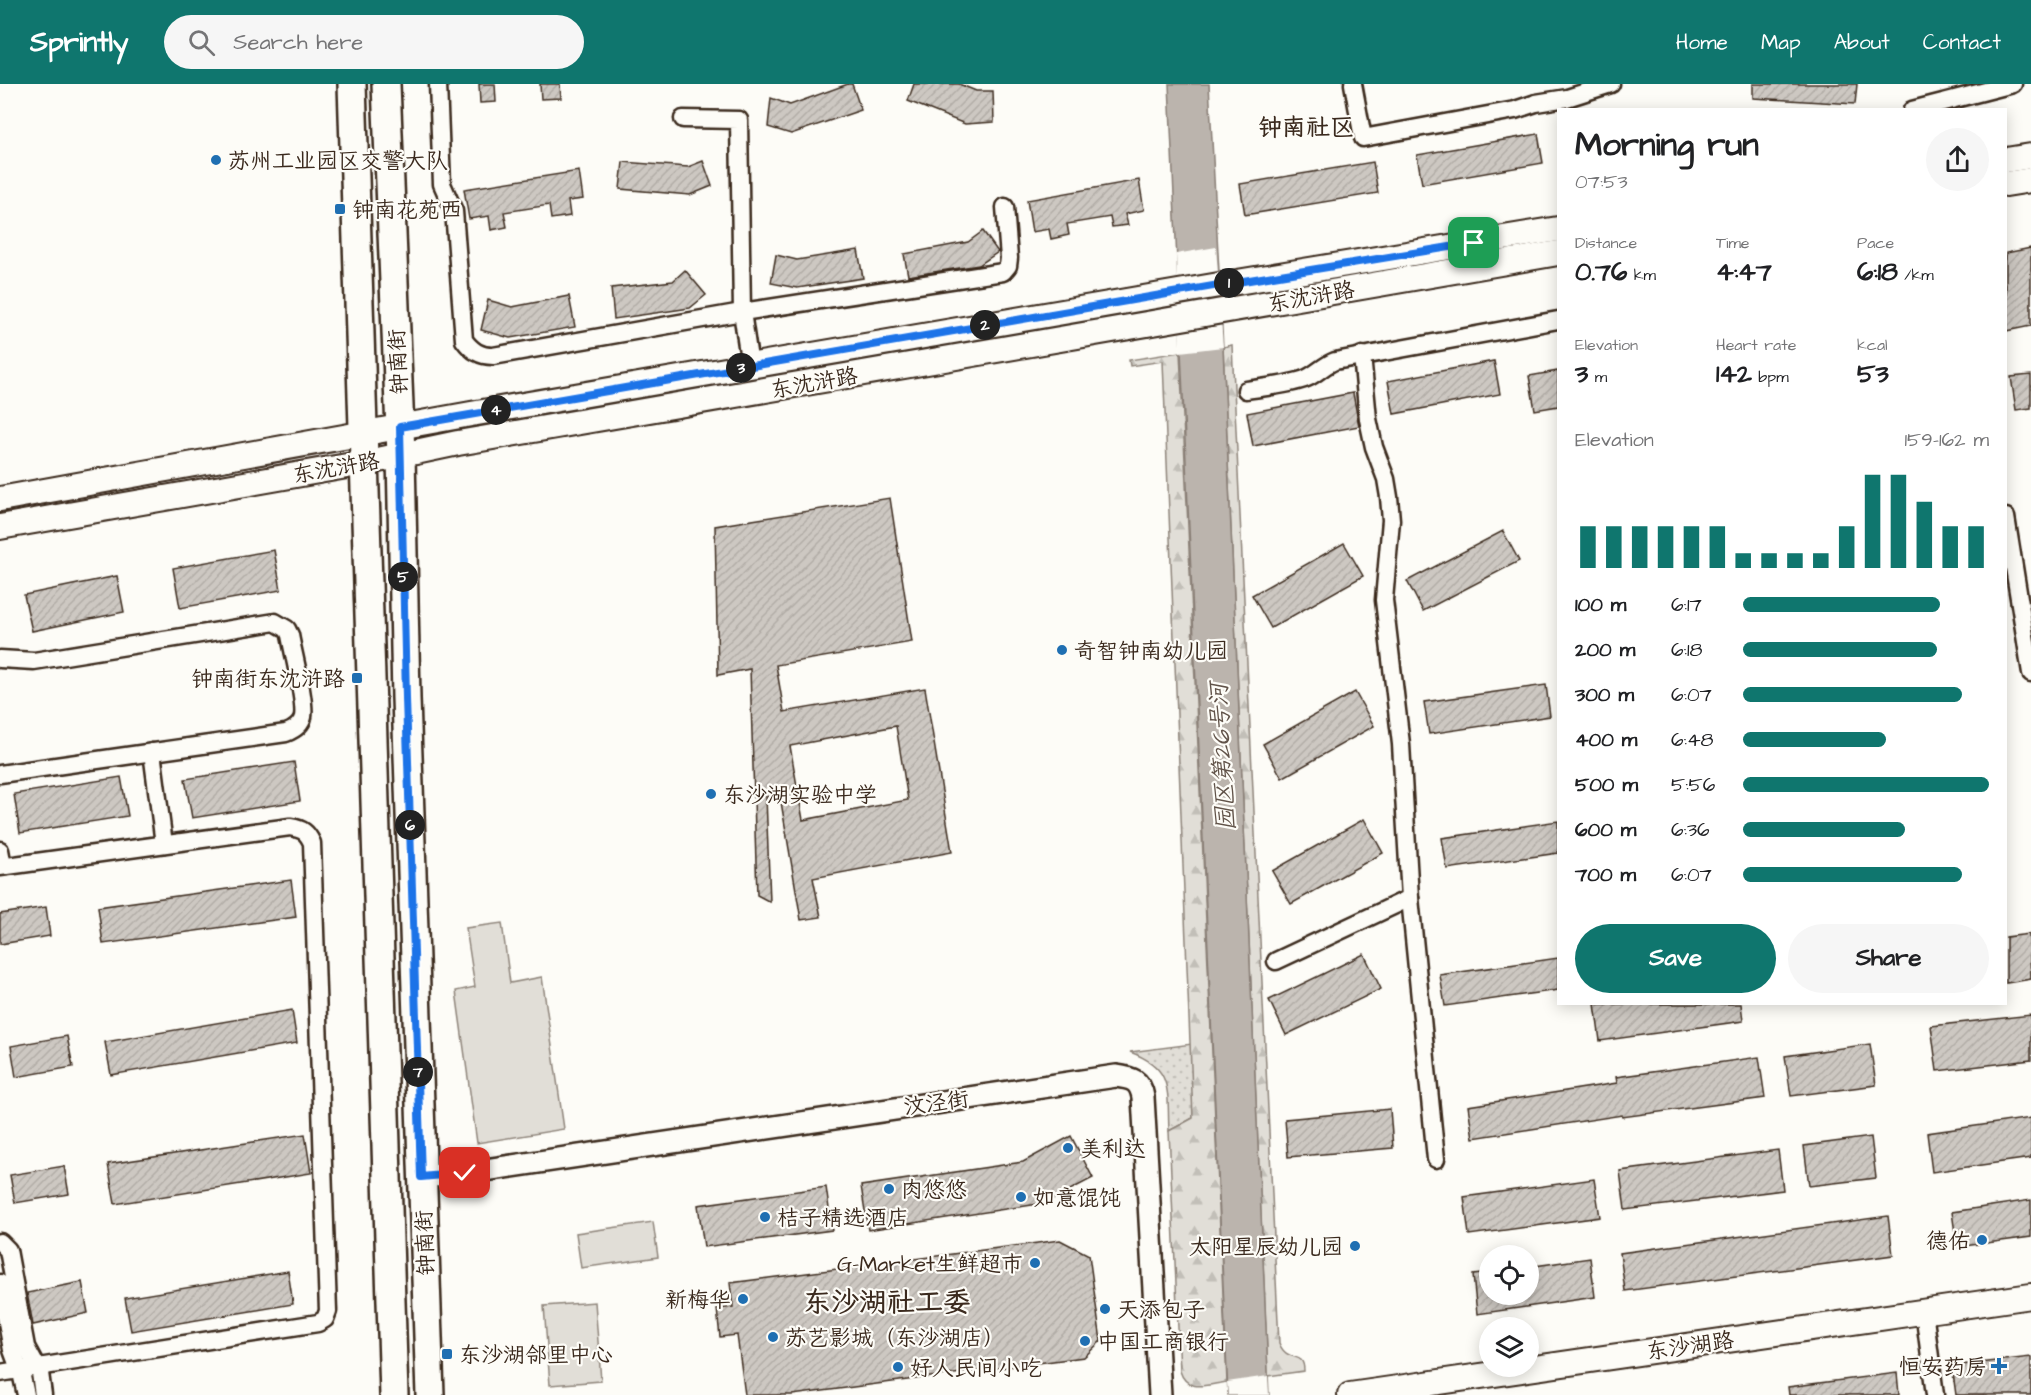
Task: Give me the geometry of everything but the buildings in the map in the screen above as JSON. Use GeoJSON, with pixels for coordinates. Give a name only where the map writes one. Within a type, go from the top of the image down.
{"type":"FeatureCollection","features":[{"type":"Feature","properties":{"kind":"main road","name":"钟南街"},"geometry":{"type":"LineString","coordinates":[[352,84],[394,1395]]}},
{"type":"Feature","properties":{"kind":"main road","name":"钟南街"},"geometry":{"type":"LineString","coordinates":[[386,84],[401,455],[406,710],[430,1395]]}},
{"type":"Feature","properties":{"kind":"main road"},"geometry":{"type":"LineString","coordinates":[[2007,160],[2031,156]]}},
{"type":"Feature","properties":{"kind":"main road"},"geometry":{"type":"LineString","coordinates":[[2007,184],[2031,180]]}},
{"type":"Feature","properties":{"kind":"main road","name":"东沈浒路"},"geometry":{"type":"LineString","coordinates":[[0,499],[750,366],[1557,229]]}},
{"type":"Feature","properties":{"kind":"main road","name":"东沈浒路"},"geometry":{"type":"LineString","coordinates":[[0,527],[364,463],[458,443],[1557,253]]}},
{"type":"Feature","properties":{"kind":"main road","name":"东沙湖路"},"geometry":{"type":"LineString","coordinates":[[1350,1395],[2031,1296]]}},
{"type":"Feature","properties":{"kind":"street"},"geometry":{"type":"LineString","coordinates":[[438,84],[442,184],[454,212],[465,340],[470,349],[482,356],[493,356],[742,312],[1003,272],[1008,266],[1009,258],[1005,207]]}},
{"type":"Feature","properties":{"kind":"street"},"geometry":{"type":"LineString","coordinates":[[1353,84],[1363,138],[1515,110],[1536,103],[1568,104],[1611,84]]}},
{"type":"Feature","properties":{"kind":"street"},"geometry":{"type":"LineString","coordinates":[[1920,108],[2013,84]]}},
{"type":"Feature","properties":{"kind":"street"},"geometry":{"type":"LineString","coordinates":[[683,119],[739,120],[742,312],[750,366]]}},
{"type":"Feature","properties":{"kind":"street"},"geometry":{"type":"LineString","coordinates":[[1246,390],[1305,379],[1315,374],[1325,364],[1557,320]]}},
{"type":"Feature","properties":{"kind":"street"},"geometry":{"type":"LineString","coordinates":[[1362,356],[1368,419],[1389,497],[1391,520],[1384,600],[1401,744],[1410,898],[1436,1160]]}},
{"type":"Feature","properties":{"kind":"street"},"geometry":{"type":"LineString","coordinates":[[2007,522],[2028,631],[2030,663]]}},
{"type":"Feature","properties":{"kind":"street"},"geometry":{"type":"LineString","coordinates":[[0,659],[34,661],[275,622],[287,629],[290,635],[303,706],[303,718],[299,725],[286,733],[0,774]]}},
{"type":"Feature","properties":{"kind":"street"},"geometry":{"type":"LineString","coordinates":[[152,752],[164,844]]}},
{"type":"Feature","properties":{"kind":"street"},"geometry":{"type":"LineString","coordinates":[[0,849],[1,867],[290,827],[299,828],[308,833],[312,843],[328,1311],[325,1319],[318,1323],[0,1373]]}},
{"type":"Feature","properties":{"kind":"street"},"geometry":{"type":"LineString","coordinates":[[1276,961],[1410,898]]}},
{"type":"Feature","properties":{"kind":"street","name":"汶泾街"},"geometry":{"type":"LineString","coordinates":[[421,1177],[1116,1076],[1130,1077],[1137,1081],[1142,1089],[1143,1097],[1160,1395]]}},
{"type":"Feature","properties":{"kind":"street"},"geometry":{"type":"LineString","coordinates":[[0,1242],[8,1250],[26,1347],[28,1369],[26,1395]]}},
{"type":"Feature","properties":{"kind":"street"},"geometry":{"type":"LineString","coordinates":[[0,1283],[12,1350],[28,1369],[40,1373],[43,1395]]}},
{"type":"Feature","properties":{"kind":"street"},"geometry":{"type":"LineString","coordinates":[[1924,1311],[1935,1395]]}},
{"type":"Feature","properties":{"kind":"green space"},"geometry":{"type":"Polygon","coordinates":[[[1232,345],[1279,1343],[1287,1354],[1301,1360],[1304,1371],[1268,1376],[1223,347],[1232,345]]]}},
{"type":"Feature","properties":{"kind":"green space"},"geometry":{"type":"Polygon","coordinates":[[[1180,352],[1227,1382],[1199,1386],[1188,1383],[1180,1371],[1169,1131],[1193,1118],[1163,361],[1130,366],[1129,360],[1180,352]]]}},
{"type":"Feature","properties":{"kind":"green space"},"geometry":{"type":"Polygon","coordinates":[[[502,923],[510,983],[542,977],[564,1129],[477,1143],[456,991],[475,987],[466,928],[502,923]]]}},
{"type":"Feature","properties":{"kind":"green space"},"geometry":{"type":"Polygon","coordinates":[[[1192,1044],[1193,1118],[1169,1131],[1167,1093],[1161,1073],[1144,1058],[1130,1052],[1192,1044]]]}},
{"type":"Feature","properties":{"kind":"green space"},"geometry":{"type":"Polygon","coordinates":[[[653,1222],[658,1257],[581,1268],[576,1233],[653,1222]]]}},
{"type":"Feature","properties":{"kind":"green space"},"geometry":{"type":"Polygon","coordinates":[[[595,1302],[601,1381],[550,1385],[544,1306],[595,1302]]]}},
{"type":"Feature","properties":{"kind":"water","name":"园区第26号河"},"geometry":{"type":"Polygon","coordinates":[[[1169,84],[1209,84],[1223,347],[1269,1395],[1228,1395],[1169,84]]]}},
{"type":"Feature","properties":{"kind":"pier"},"geometry":{"type":"Polygon","coordinates":[[[1216,247],[1223,347],[1180,352],[1176,254],[1216,247]]]}},
{"type":"Feature","properties":{"kind":"pier"},"geometry":{"type":"Polygon","coordinates":[[[1268,1376],[1269,1395],[1228,1395],[1227,1382],[1268,1376]]]}},
{"type":"Feature","properties":{"kind":"place","name":"苏州工业园区交警大队"},"geometry":{"type":"Point","coordinates":[216,160]}},
{"type":"Feature","properties":{"kind":"place","name":"钟南花苑西"},"geometry":{"type":"Point","coordinates":[340,209]}},
{"type":"Feature","properties":{"kind":"place","name":"奇智钟南幼儿园"},"geometry":{"type":"Point","coordinates":[1062,650]}},
{"type":"Feature","properties":{"kind":"place","name":"钟南街东沈浒路"},"geometry":{"type":"Point","coordinates":[357,678]}},
{"type":"Feature","properties":{"kind":"place","name":"东沙湖实验中学"},"geometry":{"type":"Point","coordinates":[711,794]}},
{"type":"Feature","properties":{"kind":"place","name":"美利达"},"geometry":{"type":"Point","coordinates":[1068,1148]}},
{"type":"Feature","properties":{"kind":"place","name":"肉悠悠"},"geometry":{"type":"Point","coordinates":[889,1189]}},
{"type":"Feature","properties":{"kind":"place","name":"如意馄饨"},"geometry":{"type":"Point","coordinates":[1021,1197]}},
{"type":"Feature","properties":{"kind":"place","name":"桔子精选酒店"},"geometry":{"type":"Point","coordinates":[765,1217]}},
{"type":"Feature","properties":{"kind":"place","name":"德佑"},"geometry":{"type":"Point","coordinates":[1982,1240]}},
{"type":"Feature","properties":{"kind":"place","name":"太阳星辰幼儿园"},"geometry":{"type":"Point","coordinates":[1355,1246]}},
{"type":"Feature","properties":{"kind":"place","name":"G-Market生鲜超市"},"geometry":{"type":"Point","coordinates":[1035,1263]}},
{"type":"Feature","properties":{"kind":"place","name":"新梅华"},"geometry":{"type":"Point","coordinates":[743,1299]}},
{"type":"Feature","properties":{"kind":"place","name":"天添包子"},"geometry":{"type":"Point","coordinates":[1105,1309]}},
{"type":"Feature","properties":{"kind":"place","name":"苏艺影城（东沙湖店）"},"geometry":{"type":"Point","coordinates":[773,1337]}},
{"type":"Feature","properties":{"kind":"place","name":"中国工商银行"},"geometry":{"type":"Point","coordinates":[1085,1341]}},
{"type":"Feature","properties":{"kind":"place","name":"东沙湖邻里中心"},"geometry":{"type":"Point","coordinates":[447,1354]}},
{"type":"Feature","properties":{"kind":"place","name":"恒安药房"},"geometry":{"type":"Point","coordinates":[1999,1366]}},
{"type":"Feature","properties":{"kind":"place","name":"好人民间小吃"},"geometry":{"type":"Point","coordinates":[898,1367]}},
{"type":"Feature","properties":{"kind":"district","name":"钟南社区"},"geometry":{"type":"Point","coordinates":[1306,127]}},
{"type":"Feature","properties":{"kind":"district","name":"东沙湖社工委"},"geometry":{"type":"Point","coordinates":[887,1301]}},
{"type":"Feature","properties":{"kind":"route"},"geometry":{"type":"LineString","coordinates":[[465,1173],[421,1177],[400,427],[1474,243]]}}]}
